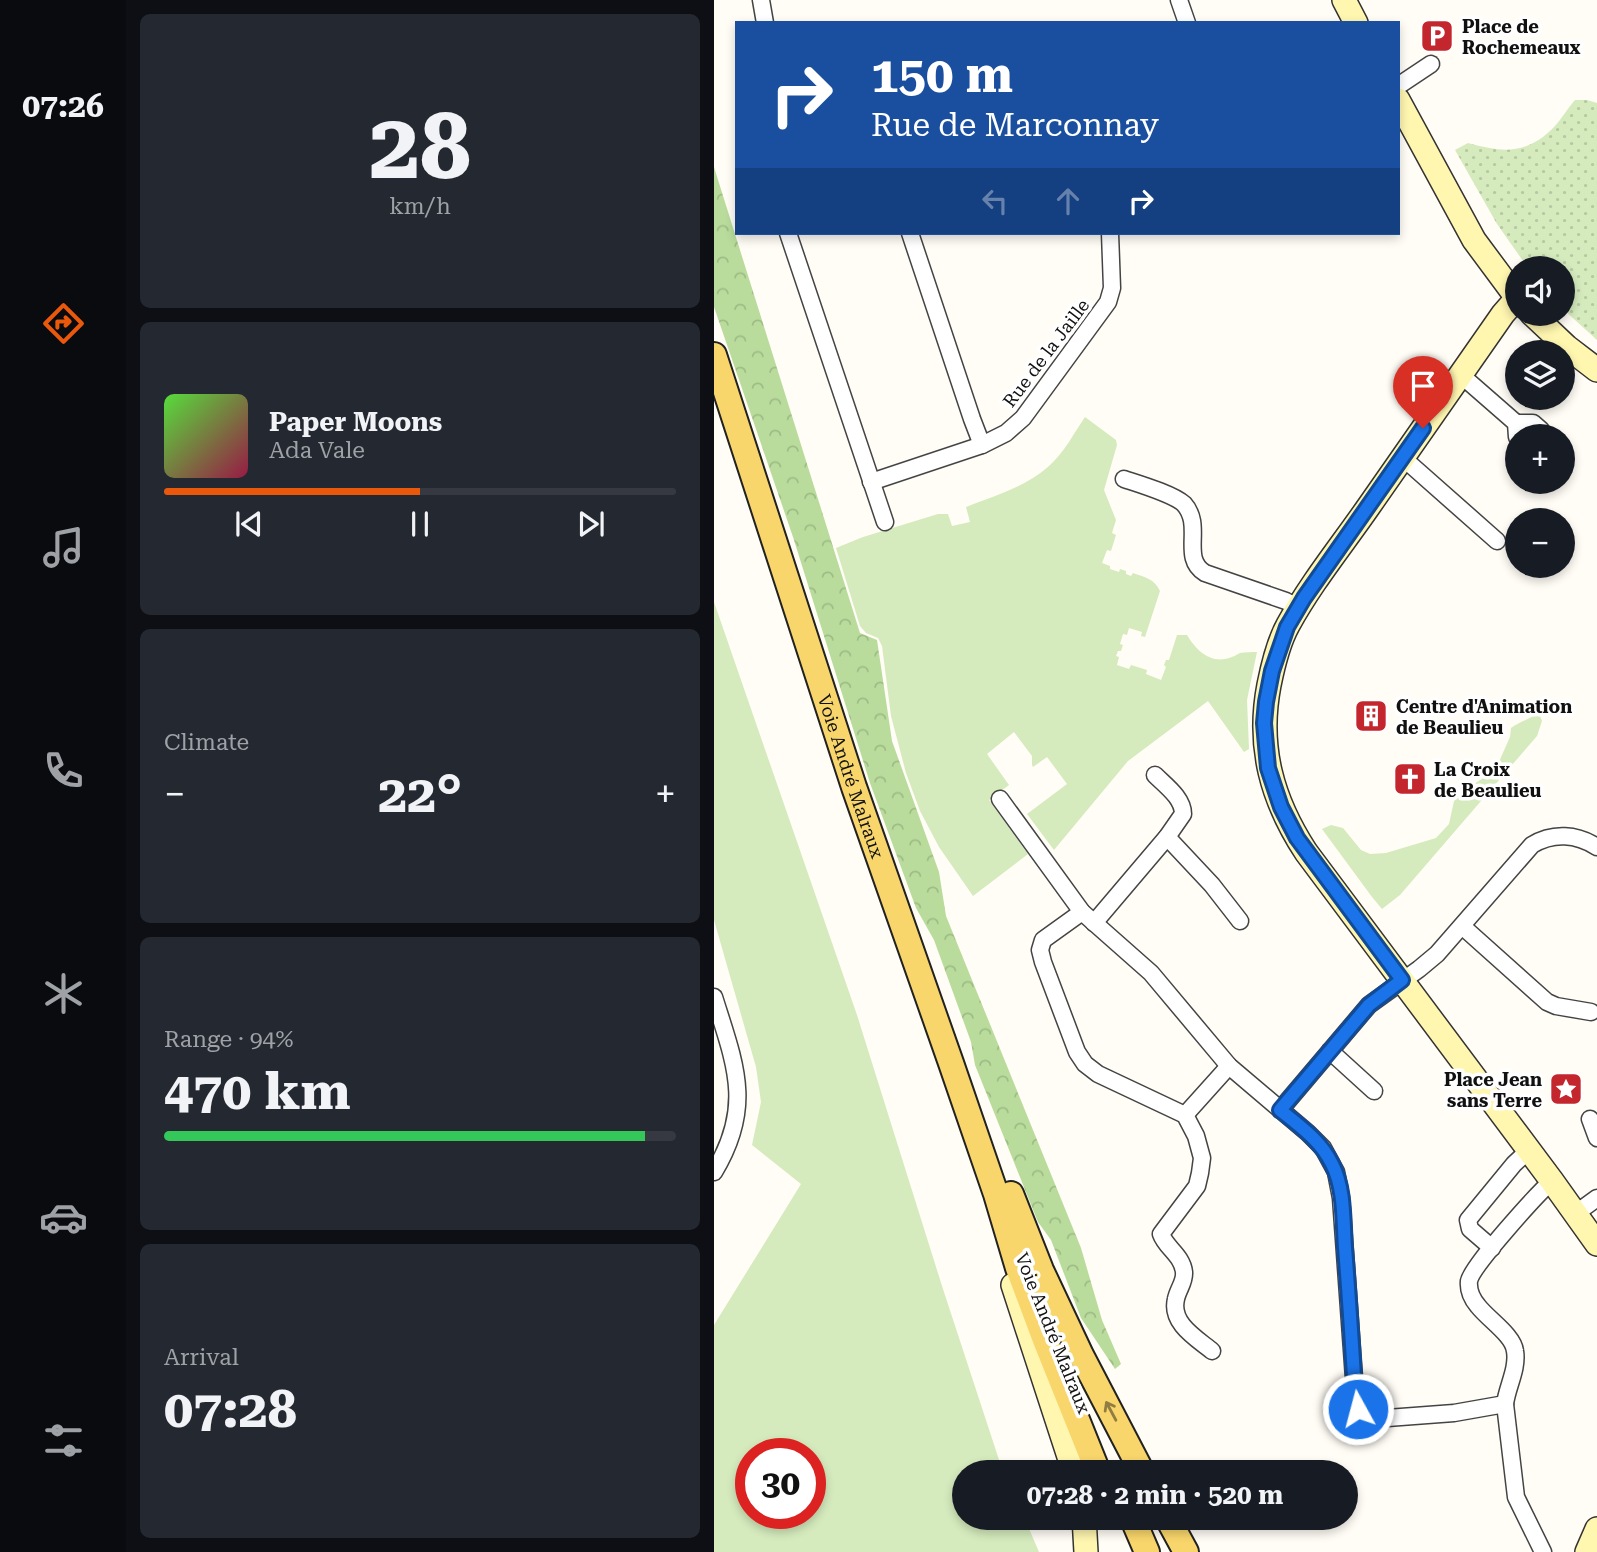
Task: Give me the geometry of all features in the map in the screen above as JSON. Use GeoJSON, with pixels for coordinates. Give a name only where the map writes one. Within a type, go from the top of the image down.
{"type":"FeatureCollection","features":[{"type":"Feature","properties":{"kind":"main road","name":"Voie André Malraux"},"geometry":{"type":"LineString","coordinates":[[714,355],[854,787],[996,1194],[1018,1268],[1093,1460]]}},
{"type":"Feature","properties":{"kind":"main road"},"geometry":{"type":"LineString","coordinates":[[951,1063],[1009,1189],[1041,1270],[1136,1460]]}},
{"type":"Feature","properties":{"kind":"main road","name":"Voie André Malraux"},"geometry":{"type":"LineString","coordinates":[[996,1194],[1063,1363],[1107,1460]]}},
{"type":"Feature","properties":{"kind":"main road"},"geometry":{"type":"LineString","coordinates":[[1123,1530],[1132,1552]]}},
{"type":"Feature","properties":{"kind":"main road"},"geometry":{"type":"LineString","coordinates":[[1138,1530],[1147,1552]]}},
{"type":"Feature","properties":{"kind":"main road"},"geometry":{"type":"LineString","coordinates":[[1174,1530],[1186,1552]]}},
{"type":"Feature","properties":{"kind":"street"},"geometry":{"type":"LineString","coordinates":[[761,0],[765,21]]}},
{"type":"Feature","properties":{"kind":"street"},"geometry":{"type":"LineString","coordinates":[[1179,0],[1186,21]]}},
{"type":"Feature","properties":{"kind":"street"},"geometry":{"type":"LineString","coordinates":[[1344,0],[1355,21]]}},
{"type":"Feature","properties":{"kind":"street"},"geometry":{"type":"LineString","coordinates":[[1400,85],[1431,64]]}},
{"type":"Feature","properties":{"kind":"street"},"geometry":{"type":"LineString","coordinates":[[1404,124],[1474,240],[1505,282]]}},
{"type":"Feature","properties":{"kind":"street"},"geometry":{"type":"LineString","coordinates":[[789,235],[885,522]]}},
{"type":"Feature","properties":{"kind":"street"},"geometry":{"type":"LineString","coordinates":[[911,235],[982,445]]}},
{"type":"Feature","properties":{"kind":"street","name":"Rue de la Jaille"},"geometry":{"type":"LineString","coordinates":[[872,482],[982,445],[1006,433],[1023,418],[1108,302],[1112,288],[1110,235]]}},
{"type":"Feature","properties":{"kind":"street"},"geometry":{"type":"LineString","coordinates":[[1505,312],[1287,627],[1272,671],[1266,702],[1264,723],[1268,768],[1281,807],[1297,838],[1597,1244]]}},
{"type":"Feature","properties":{"kind":"street"},"geometry":{"type":"LineString","coordinates":[[1545,326],[1597,370]]}},
{"type":"Feature","properties":{"kind":"street"},"geometry":{"type":"LineString","coordinates":[[1461,375],[1510,424]]}},
{"type":"Feature","properties":{"kind":"street"},"geometry":{"type":"LineString","coordinates":[[1402,457],[1497,541]]}},
{"type":"Feature","properties":{"kind":"street"},"geometry":{"type":"LineString","coordinates":[[1124,479],[1175,498],[1186,506],[1193,520],[1193,556],[1200,570],[1299,608]]}},
{"type":"Feature","properties":{"kind":"street"},"geometry":{"type":"LineString","coordinates":[[1156,775],[1181,802],[1184,810],[1181,818],[1167,837],[1088,917],[1046,938],[1040,950],[1077,1052],[1085,1064],[1098,1074],[1185,1115],[1199,1143],[1202,1158],[1194,1191],[1161,1234],[1178,1256],[1184,1270],[1183,1282],[1175,1303],[1178,1318],[1184,1328],[1212,1351]]}},
{"type":"Feature","properties":{"kind":"street"},"geometry":{"type":"LineString","coordinates":[[1000,799],[1088,917],[1151,973],[1229,1066],[1323,1148],[1338,1179],[1355,1392],[1360,1413],[1379,1419],[1454,1413],[1505,1405]]}},
{"type":"Feature","properties":{"kind":"street"},"geometry":{"type":"LineString","coordinates":[[1280,1110],[1369,1005],[1437,954],[1528,849],[1548,838],[1569,836],[1585,839],[1597,847]]}},
{"type":"Feature","properties":{"kind":"street"},"geometry":{"type":"LineString","coordinates":[[1167,837],[1212,885],[1240,921]]}},
{"type":"Feature","properties":{"kind":"street"},"geometry":{"type":"LineString","coordinates":[[1462,926],[1547,1002],[1591,1012]]}},
{"type":"Feature","properties":{"kind":"street"},"geometry":{"type":"LineString","coordinates":[[714,997],[734,1060],[738,1093],[733,1131],[714,1172]]}},
{"type":"Feature","properties":{"kind":"street"},"geometry":{"type":"LineString","coordinates":[[1330,1051],[1374,1091]]}},
{"type":"Feature","properties":{"kind":"street"},"geometry":{"type":"LineString","coordinates":[[951,1063],[985,1198],[1070,1460]]}},
{"type":"Feature","properties":{"kind":"street"},"geometry":{"type":"LineString","coordinates":[[1185,1115],[1229,1066]]}},
{"type":"Feature","properties":{"kind":"street"},"geometry":{"type":"LineString","coordinates":[[1590,1119],[1597,1138]]}},
{"type":"Feature","properties":{"kind":"street"},"geometry":{"type":"LineString","coordinates":[[1492,1248],[1470,1229],[1468,1220],[1514,1164],[1529,1150]]}},
{"type":"Feature","properties":{"kind":"street"},"geometry":{"type":"LineString","coordinates":[[1543,1552],[1516,1497],[1505,1405],[1515,1363],[1514,1346],[1509,1337],[1475,1303],[1469,1288],[1472,1274],[1492,1248],[1552,1181]]}},
{"type":"Feature","properties":{"kind":"street"},"geometry":{"type":"LineString","coordinates":[[1575,1214],[1597,1198]]}},
{"type":"Feature","properties":{"kind":"street"},"geometry":{"type":"LineString","coordinates":[[1587,1552],[1597,1529]]}},
{"type":"Feature","properties":{"kind":"street"},"geometry":{"type":"LineString","coordinates":[[1085,1530],[1086,1552]]}},
{"type":"Feature","properties":{"kind":"green space"},"geometry":{"type":"Polygon","coordinates":[[[1575,100],[1597,103],[1597,340],[1575,320],[1575,256],[1520,256],[1497,224],[1455,150],[1468,143],[1504,150],[1525,147],[1555,126],[1575,100]]]}},
{"type":"Feature","properties":{"kind":"green space"},"geometry":{"type":"Polygon","coordinates":[[[714,167],[860,633],[877,640],[892,741],[939,872],[946,916],[1081,1248],[1102,1320],[1121,1364],[1115,1369],[1081,1318],[1051,1240],[1038,1222],[975,1065],[971,1042],[934,940],[916,908],[870,783],[793,537],[714,307],[714,167]]]}},
{"type":"Feature","properties":{"kind":"green space"},"geometry":{"type":"Polygon","coordinates":[[[1085,417],[1116,440],[1117,445],[1104,490],[1116,520],[1112,533],[1116,535],[1111,551],[1107,550],[1102,563],[1110,566],[1110,569],[1119,572],[1120,569],[1131,576],[1133,573],[1149,579],[1160,591],[1145,637],[1141,636],[1142,632],[1129,628],[1127,635],[1123,634],[1120,644],[1123,645],[1116,656],[1119,657],[1117,665],[1129,669],[1131,665],[1147,670],[1146,674],[1161,680],[1166,667],[1164,665],[1166,660],[1169,660],[1177,635],[1187,635],[1199,650],[1216,659],[1257,652],[1247,700],[1249,749],[1244,752],[1208,701],[1128,761],[1054,850],[1027,814],[1067,784],[1047,757],[1033,767],[1032,756],[1014,732],[987,754],[1009,785],[989,800],[1028,854],[973,896],[939,847],[920,811],[906,773],[891,716],[882,646],[878,638],[866,633],[860,626],[836,548],[938,514],[948,514],[952,526],[970,522],[966,507],[1009,490],[1040,473],[1059,455],[1085,417]]]}},
{"type":"Feature","properties":{"kind":"green space"},"geometry":{"type":"Polygon","coordinates":[[[714,602],[857,1015],[999,1460],[952,1460],[952,1530],[1030,1530],[1039,1552],[714,1552],[714,1325],[801,1184],[752,1145],[761,1102],[756,1067],[714,920],[714,602]]]}},
{"type":"Feature","properties":{"kind":"green space"},"geometry":{"type":"Polygon","coordinates":[[[1536,714],[1542,721],[1537,736],[1400,895],[1382,909],[1322,829],[1331,825],[1343,828],[1361,850],[1370,854],[1386,853],[1436,838],[1449,824],[1454,801],[1494,770],[1510,737],[1511,728],[1536,714]]]}},
{"type":"Feature","properties":{"kind":"place","name":"Place de Rochemeaux"},"geometry":{"type":"Point","coordinates":[1437,36]}},
{"type":"Feature","properties":{"kind":"place","name":"Centre d'Animation de Beaulieu"},"geometry":{"type":"Point","coordinates":[1371,716]}},
{"type":"Feature","properties":{"kind":"place","name":"La Croix de Beaulieu"},"geometry":{"type":"Point","coordinates":[1410,779]}},
{"type":"Feature","properties":{"kind":"place","name":"Place Jean sans Terre"},"geometry":{"type":"Point","coordinates":[1566,1089]}},
{"type":"Feature","properties":{"kind":"route"},"geometry":{"type":"LineString","coordinates":[[1358,1409],[1338,1179],[1323,1148],[1280,1110],[1369,1005],[1402,980],[1306,852],[1288,822],[1268,768],[1264,723],[1272,671],[1287,627],[1304,598],[1423,428]]}}]}
